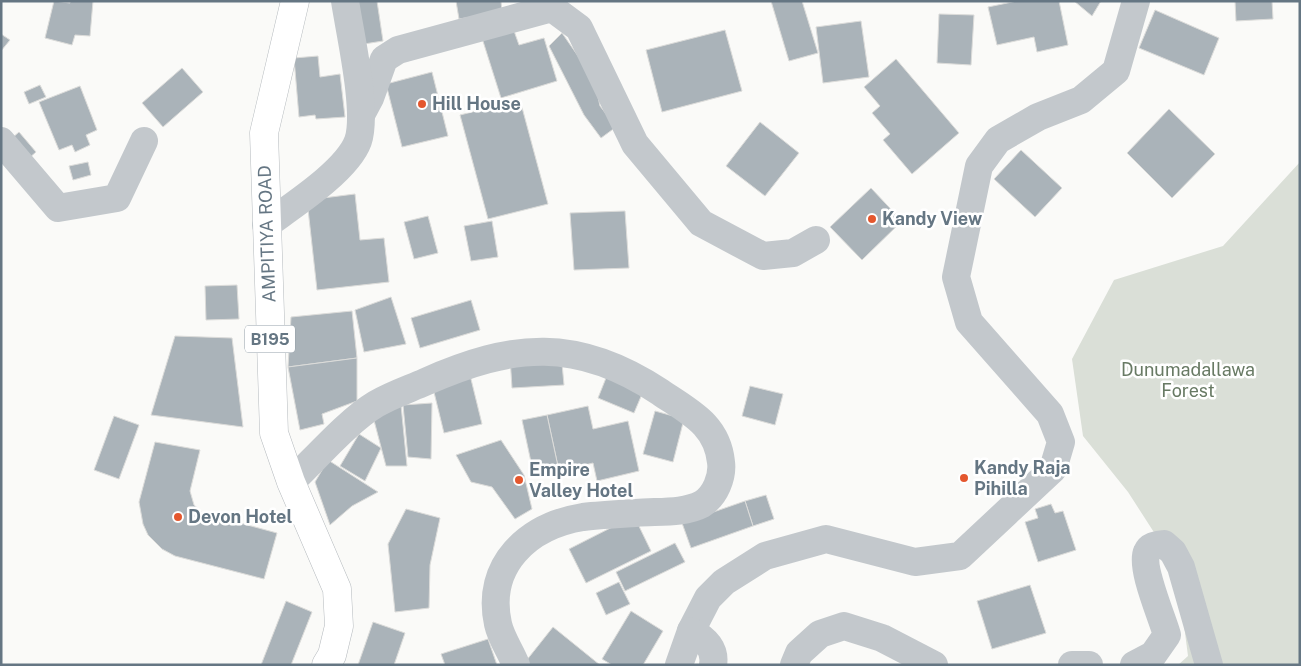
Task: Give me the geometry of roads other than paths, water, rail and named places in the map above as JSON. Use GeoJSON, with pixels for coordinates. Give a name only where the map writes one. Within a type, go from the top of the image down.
{"type":"FeatureCollection","features":[{"type":"Feature","properties":{"kind":"main road","name":"AMPITIYA ROAD"},"geometry":{"type":"LineString","coordinates":[[295,1],[264,132],[274,433],[291,482],[337,589],[339,626],[332,655],[326,665]]}},
{"type":"Feature","properties":{"kind":"street"},"geometry":{"type":"LineString","coordinates":[[266,225],[337,171],[358,142],[362,113],[345,1]]}},
{"type":"Feature","properties":{"kind":"street"},"geometry":{"type":"LineString","coordinates":[[679,665],[691,631],[708,598],[724,582],[765,556],[826,539],[914,562],[960,556],[1053,469],[1062,442],[1050,414],[969,322],[956,277],[979,166],[998,140],[1038,117],[1081,100],[1116,71],[1136,1]]}},
{"type":"Feature","properties":{"kind":"street"},"geometry":{"type":"LineString","coordinates":[[362,113],[370,98],[384,59],[398,50],[552,5],[579,28],[635,144],[701,223],[762,256],[793,253],[816,240]]}},
{"type":"Feature","properties":{"kind":"street"},"geometry":{"type":"LineString","coordinates":[[1,141],[58,208],[117,198],[144,141]]}},
{"type":"Feature","properties":{"kind":"street"},"geometry":{"type":"LineString","coordinates":[[291,482],[376,404],[447,372],[514,352],[558,351],[596,360],[634,375],[706,425],[718,441],[722,465],[718,486],[703,503],[685,510],[582,517],[533,534],[510,556],[500,574],[497,598],[498,625],[516,665]]}},
{"type":"Feature","properties":{"kind":"street"},"geometry":{"type":"LineString","coordinates":[[1134,665],[1152,655],[1167,635],[1144,563],[1147,551],[1153,545],[1164,544],[1173,552],[1181,567],[1209,665]]}},
{"type":"Feature","properties":{"kind":"street"},"geometry":{"type":"LineString","coordinates":[[794,665],[799,652],[820,634],[844,626],[882,638],[934,665]]}},
{"type":"Feature","properties":{"kind":"street"},"geometry":{"type":"LineString","coordinates":[[691,631],[705,638],[711,648],[713,665]]}},
{"type":"Feature","properties":{"kind":"street"},"geometry":{"type":"LineString","coordinates":[[1072,665],[1089,665]]}},
{"type":"Feature","properties":{"kind":"place","name":"Hill House"},"geometry":{"type":"Point","coordinates":[422,104]}},
{"type":"Feature","properties":{"kind":"place","name":"Kandy View"},"geometry":{"type":"Point","coordinates":[872,219]}},
{"type":"Feature","properties":{"kind":"place","name":"Kandy Raja Pihilla"},"geometry":{"type":"Point","coordinates":[964,478]}},
{"type":"Feature","properties":{"kind":"place","name":"Empire Valley Hotel"},"geometry":{"type":"Point","coordinates":[519,480]}},
{"type":"Feature","properties":{"kind":"place","name":"Devon Hotel"},"geometry":{"type":"Point","coordinates":[178,517]}},
{"type":"Feature","properties":{"kind":"park label","name":"Dunumadallawa Forest"},"geometry":{"type":"Point","coordinates":[1188,380]}}]}
